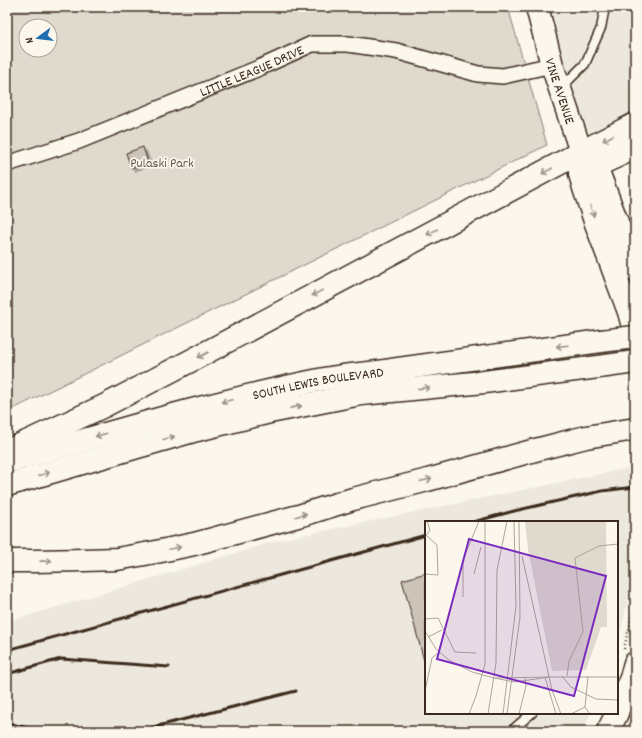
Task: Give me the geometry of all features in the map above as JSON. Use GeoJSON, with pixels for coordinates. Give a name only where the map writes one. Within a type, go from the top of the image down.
{"type":"FeatureCollection","features":[{"type":"Feature","properties":{"kind":"main road","name":"VINE AVENUE"},"geometry":{"type":"LineString","coordinates":[[537,7],[552,65],[586,164],[629,267],[629,312],[635,334]]}},
{"type":"Feature","properties":{"kind":"main road"},"geometry":{"type":"LineString","coordinates":[[586,164],[635,124]]}},
{"type":"Feature","properties":{"kind":"main road"},"geometry":{"type":"LineString","coordinates":[[7,451],[104,406],[194,359],[586,164],[635,148]]}},
{"type":"Feature","properties":{"kind":"main road","name":"SOUTH LEWIS BOULEVARD"},"geometry":{"type":"LineString","coordinates":[[7,462],[161,418],[320,379],[635,337]]}},
{"type":"Feature","properties":{"kind":"main road","name":"SOUTH LEWIS BOULEVARD"},"geometry":{"type":"LineString","coordinates":[[7,485],[127,450],[270,412],[361,394],[484,382],[635,362]]}},
{"type":"Feature","properties":{"kind":"main road"},"geometry":{"type":"LineString","coordinates":[[7,560],[63,561],[117,558],[156,552],[194,544],[302,515],[352,499],[424,481],[539,449],[586,437],[635,429]]}},
{"type":"Feature","properties":{"kind":"main road"},"geometry":{"type":"LineString","coordinates":[[618,710],[631,678],[629,656]]}},
{"type":"Feature","properties":{"kind":"main road"},"geometry":{"type":"LineString","coordinates":[[608,731],[616,714]]}},
{"type":"Feature","properties":{"kind":"street","name":"LITTLE LEAGUE DRIVE"},"geometry":{"type":"LineString","coordinates":[[7,164],[86,138],[259,68],[312,44],[348,44],[396,51],[478,74],[503,76],[552,65]]}},
{"type":"Feature","properties":{"kind":"lane"},"geometry":{"type":"LineString","coordinates":[[560,89],[585,64],[601,28],[605,7]]}},
{"type":"Feature","properties":{"kind":"lane"},"geometry":{"type":"LineString","coordinates":[[511,731],[531,714]]}},
{"type":"Feature","properties":{"kind":"path"},"geometry":{"type":"LineString","coordinates":[[629,656],[635,603]]}},
{"type":"Feature","properties":{"kind":"shaded area"},"geometry":{"type":"Polygon","coordinates":[[[548,7],[635,7],[635,110],[586,135],[548,7]]]}},
{"type":"Feature","properties":{"kind":"shaded area"},"geometry":{"type":"Polygon","coordinates":[[[635,467],[635,568],[618,644],[618,521],[425,521],[425,714],[590,714],[582,731],[7,731],[7,622],[279,540],[635,467]]]}},
{"type":"Feature","properties":{"kind":"shaded area"},"geometry":{"type":"Polygon","coordinates":[[[635,698],[635,731],[620,731],[630,712],[635,698]]]}},
{"type":"Feature","properties":{"kind":"green space","name":"Pulaski Park"},"geometry":{"type":"Polygon","coordinates":[[[7,7],[508,7],[547,145],[7,412],[7,7]]]}},
{"type":"Feature","properties":{"kind":"building"},"geometry":{"type":"Polygon","coordinates":[[[143,147],[148,162],[131,168],[126,153],[143,147]]]}},
{"type":"Feature","properties":{"kind":"building"},"geometry":{"type":"Polygon","coordinates":[[[425,573],[425,664],[402,580],[425,573]]]}},
{"type":"Feature","properties":{"kind":"railway"},"geometry":{"type":"LineString","coordinates":[[477,521],[602,491],[635,487]]}},
{"type":"Feature","properties":{"kind":"railway"},"geometry":{"type":"LineString","coordinates":[[7,650],[425,535]]}},
{"type":"Feature","properties":{"kind":"railway"},"geometry":{"type":"LineString","coordinates":[[7,674],[61,659],[169,667]]}},
{"type":"Feature","properties":{"kind":"railway"},"geometry":{"type":"LineString","coordinates":[[138,731],[296,691]]}},
{"type":"Feature","properties":{"kind":"railway"},"geometry":{"type":"LineString","coordinates":[[7,723],[41,731]]}}]}
